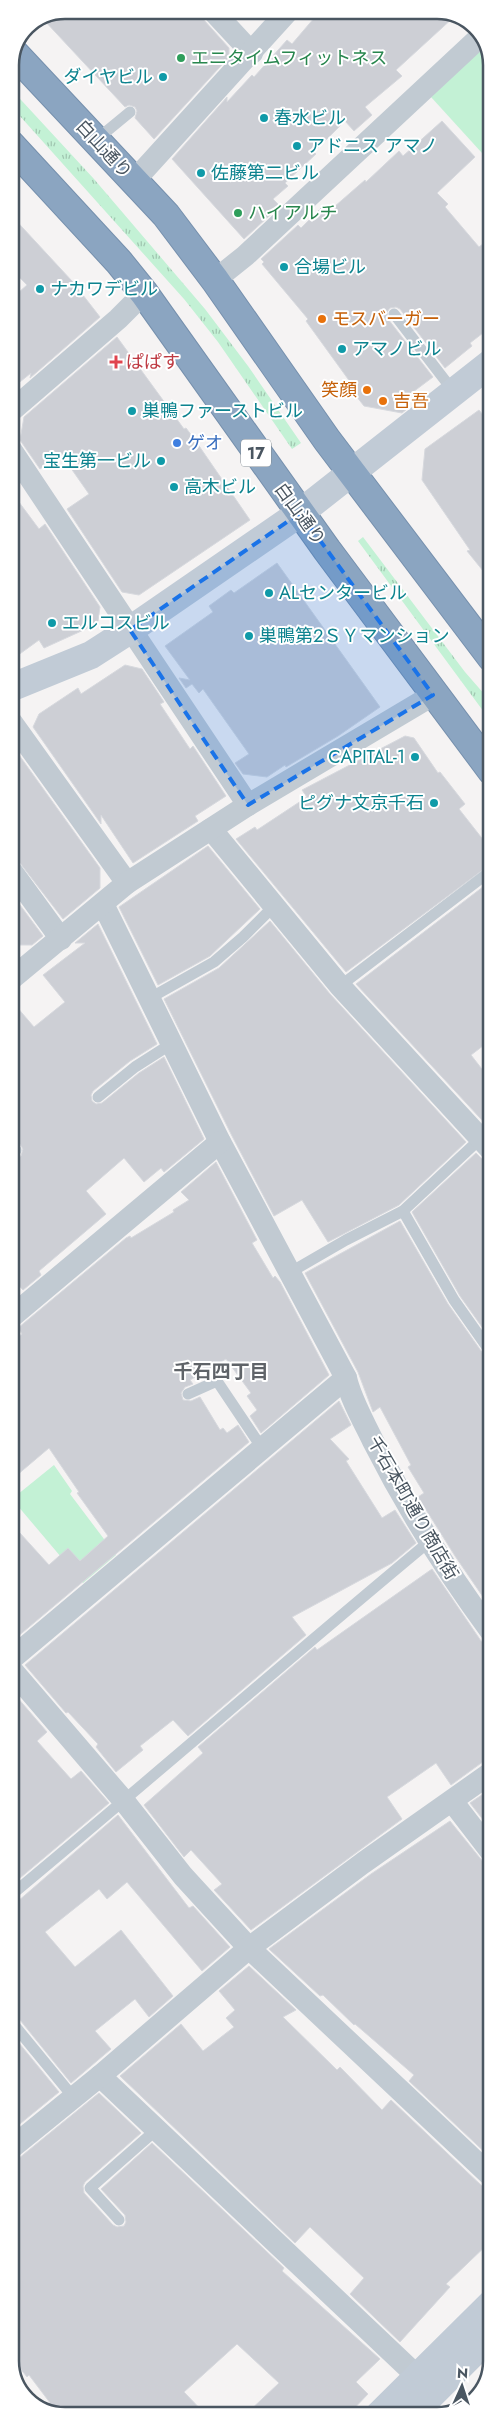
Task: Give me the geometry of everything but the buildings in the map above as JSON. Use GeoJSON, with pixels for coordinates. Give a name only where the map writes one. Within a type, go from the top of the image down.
{"type":"FeatureCollection","features":[{"type":"Feature","properties":{"kind":"highway","name":"白山通り"},"geometry":{"type":"LineString","coordinates":[[20,59],[166,215],[215,280],[351,473],[483,646]]}},
{"type":"Feature","properties":{"kind":"highway","name":"白山通り"},"geometry":{"type":"LineString","coordinates":[[19,154],[119,262],[144,293],[300,513],[433,695],[483,759]]}},
{"type":"Feature","properties":{"kind":"street"},"geometry":{"type":"LineString","coordinates":[[220,19],[252,54]]}},
{"type":"Feature","properties":{"kind":"street"},"geometry":{"type":"LineString","coordinates":[[134,181],[192,111],[252,54],[281,19]]}},
{"type":"Feature","properties":{"kind":"street"},"geometry":{"type":"LineString","coordinates":[[215,280],[252,249],[476,41]]}},
{"type":"Feature","properties":{"kind":"street"},"geometry":{"type":"LineString","coordinates":[[19,404],[118,319],[144,293]]}},
{"type":"Feature","properties":{"kind":"street"},"geometry":{"type":"LineString","coordinates":[[19,684],[91,655],[130,630],[300,513],[483,369]]}},
{"type":"Feature","properties":{"kind":"street"},"geometry":{"type":"LineString","coordinates":[[19,462],[248,805]]}},
{"type":"Feature","properties":{"kind":"street"},"geometry":{"type":"LineString","coordinates":[[19,971],[61,939],[127,883],[248,805],[433,695]]}},
{"type":"Feature","properties":{"kind":"street"},"geometry":{"type":"LineString","coordinates":[[19,733],[127,883]]}},
{"type":"Feature","properties":{"kind":"street"},"geometry":{"type":"LineString","coordinates":[[211,829],[273,907],[340,986],[483,1140]]}},
{"type":"Feature","properties":{"kind":"street"},"geometry":{"type":"LineString","coordinates":[[19,881],[61,939]]}},
{"type":"Feature","properties":{"kind":"street","name":"千石本町通り商店街"},"geometry":{"type":"LineString","coordinates":[[103,904],[220,1142],[346,1378],[349,1392],[389,1472],[457,1585],[483,1621]]}},
{"type":"Feature","properties":{"kind":"street"},"geometry":{"type":"LineString","coordinates":[[19,1310],[220,1142]]}},
{"type":"Feature","properties":{"kind":"street"},"geometry":{"type":"LineString","coordinates":[[19,1652],[346,1378]]}},
{"type":"Feature","properties":{"kind":"street"},"geometry":{"type":"LineString","coordinates":[[19,1679],[124,1802],[183,1876],[249,1948],[483,2169]]}},
{"type":"Feature","properties":{"kind":"street"},"geometry":{"type":"LineString","coordinates":[[19,2142],[74,2098],[249,1948],[362,1863],[483,1779]]}},
{"type":"Feature","properties":{"kind":"street"},"geometry":{"type":"LineString","coordinates":[[452,1801],[483,1841]]}},
{"type":"Feature","properties":{"kind":"street"},"geometry":{"type":"LineString","coordinates":[[100,2076],[418,2377]]}},
{"type":"Feature","properties":{"kind":"street"},"geometry":{"type":"LineString","coordinates":[[388,2407],[483,2312]]}},
{"type":"Feature","properties":{"kind":"street"},"geometry":{"type":"LineString","coordinates":[[420,2407],[483,2343]]}},
{"type":"Feature","properties":{"kind":"lane"},"geometry":{"type":"LineString","coordinates":[[96,140],[130,112]]}},
{"type":"Feature","properties":{"kind":"lane"},"geometry":{"type":"LineString","coordinates":[[394,314],[454,392]]}},
{"type":"Feature","properties":{"kind":"lane"},"geometry":{"type":"LineString","coordinates":[[340,986],[483,877]]}},
{"type":"Feature","properties":{"kind":"lane"},"geometry":{"type":"LineString","coordinates":[[150,998],[214,962],[273,907]]}},
{"type":"Feature","properties":{"kind":"lane"},"geometry":{"type":"LineString","coordinates":[[98,1097],[135,1067],[171,1044]]}},
{"type":"Feature","properties":{"kind":"lane"},"geometry":{"type":"LineString","coordinates":[[289,1273],[346,1240],[403,1211],[483,1147]]}},
{"type":"Feature","properties":{"kind":"lane"},"geometry":{"type":"LineString","coordinates":[[403,1211],[454,1300],[483,1341]]}},
{"type":"Feature","properties":{"kind":"lane"},"geometry":{"type":"LineString","coordinates":[[188,1394],[217,1381],[262,1448]]}},
{"type":"Feature","properties":{"kind":"lane"},"geometry":{"type":"LineString","coordinates":[[19,1889],[124,1802],[280,1665],[430,1541]]}},
{"type":"Feature","properties":{"kind":"lane"},"geometry":{"type":"LineString","coordinates":[[19,2031],[74,2098]]}},
{"type":"Feature","properties":{"kind":"lane"},"geometry":{"type":"LineString","coordinates":[[119,2220],[90,2188],[156,2130]]}},
{"type":"Feature","properties":{"kind":"highlighted area"},"geometry":{"type":"Polygon","coordinates":[[[300,513],[433,695],[248,805],[130,630],[300,513]]]}},
{"type":"Feature","properties":{"kind":"green space"},"geometry":{"type":"Polygon","coordinates":[[[481,50],[483,59],[483,154],[431,97],[481,50]]]}},
{"type":"Feature","properties":{"kind":"green space"},"geometry":{"type":"Polygon","coordinates":[[[19,98],[94,179],[205,309],[248,366],[301,443],[292,449],[218,342],[184,299],[19,115],[19,98]]]}},
{"type":"Feature","properties":{"kind":"green space"},"geometry":{"type":"Polygon","coordinates":[[[363,537],[465,672],[483,693],[483,711],[358,541],[363,537]]]}},
{"type":"Feature","properties":{"kind":"green space"},"geometry":{"type":"Polygon","coordinates":[[[54,1465],[72,1491],[70,1494],[116,1555],[83,1583],[19,1507],[19,1493],[54,1465]]]}},
{"type":"Feature","properties":{"kind":"place","name":"エニタイムフィットネス"},"geometry":{"type":"Point","coordinates":[181,58]}},
{"type":"Feature","properties":{"kind":"place","name":"ダイヤビル"},"geometry":{"type":"Point","coordinates":[163,77]}},
{"type":"Feature","properties":{"kind":"place","name":"春水ビル"},"geometry":{"type":"Point","coordinates":[264,118]}},
{"type":"Feature","properties":{"kind":"place","name":"アドニス アマノ"},"geometry":{"type":"Point","coordinates":[297,146]}},
{"type":"Feature","properties":{"kind":"place","name":"佐藤第二ビル"},"geometry":{"type":"Point","coordinates":[201,173]}},
{"type":"Feature","properties":{"kind":"place","name":"ハイアルチ"},"geometry":{"type":"Point","coordinates":[238,213]}},
{"type":"Feature","properties":{"kind":"place","name":"合場ビル"},"geometry":{"type":"Point","coordinates":[284,267]}},
{"type":"Feature","properties":{"kind":"place","name":"ナカワデビル"},"geometry":{"type":"Point","coordinates":[40,289]}},
{"type":"Feature","properties":{"kind":"place","name":"モスバーガー"},"geometry":{"type":"Point","coordinates":[322,319]}},
{"type":"Feature","properties":{"kind":"place","name":"アマノビル"},"geometry":{"type":"Point","coordinates":[342,349]}},
{"type":"Feature","properties":{"kind":"place","name":"ぱぱす"},"geometry":{"type":"Point","coordinates":[116,362]}},
{"type":"Feature","properties":{"kind":"place","name":"笑顔"},"geometry":{"type":"Point","coordinates":[367,390]}},
{"type":"Feature","properties":{"kind":"place","name":"吉吾"},"geometry":{"type":"Point","coordinates":[383,401]}},
{"type":"Feature","properties":{"kind":"place","name":"巣鴨ファーストビル"},"geometry":{"type":"Point","coordinates":[132,411]}},
{"type":"Feature","properties":{"kind":"place","name":"ゲオ"},"geometry":{"type":"Point","coordinates":[177,443]}},
{"type":"Feature","properties":{"kind":"place","name":"宝生第一ビル"},"geometry":{"type":"Point","coordinates":[161,461]}},
{"type":"Feature","properties":{"kind":"place","name":"高木ビル"},"geometry":{"type":"Point","coordinates":[174,487]}},
{"type":"Feature","properties":{"kind":"place","name":"ALセンタービル"},"geometry":{"type":"Point","coordinates":[269,593]}},
{"type":"Feature","properties":{"kind":"place","name":"エルコスビル"},"geometry":{"type":"Point","coordinates":[52,623]}},
{"type":"Feature","properties":{"kind":"place","name":"巣鴨第２ＳＹマンション"},"geometry":{"type":"Point","coordinates":[249,636]}},
{"type":"Feature","properties":{"kind":"place","name":"CAPITAL-1"},"geometry":{"type":"Point","coordinates":[415,757]}},
{"type":"Feature","properties":{"kind":"place","name":"ピグナ文京千石"},"geometry":{"type":"Point","coordinates":[434,803]}},
{"type":"Feature","properties":{"kind":"district","name":"千石四丁目"},"geometry":{"type":"Point","coordinates":[221,1371]}}]}
